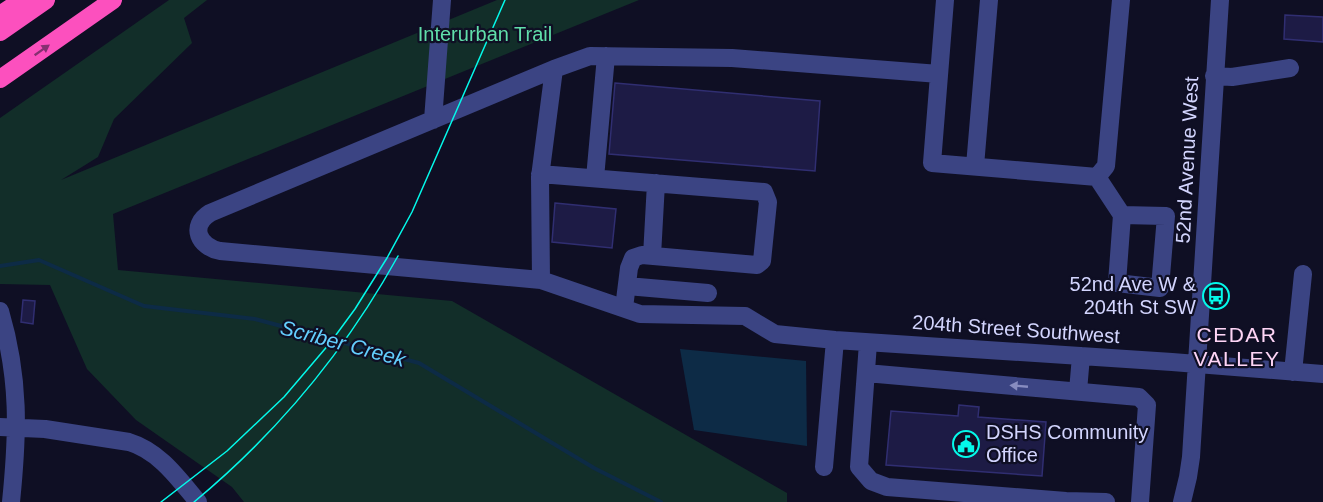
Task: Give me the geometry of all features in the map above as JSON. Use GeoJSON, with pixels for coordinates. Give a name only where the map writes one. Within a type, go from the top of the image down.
{"type":"FeatureCollection","features":[{"type":"Feature","properties":{"kind":"highway"},"geometry":{"type":"LineString","coordinates":[[0,15],[22,0]]}},
{"type":"Feature","properties":{"kind":"highway"},"geometry":{"type":"LineString","coordinates":[[0,32],[46,0]]}},
{"type":"Feature","properties":{"kind":"highway"},"geometry":{"type":"LineString","coordinates":[[0,79],[113,0]]}},
{"type":"Feature","properties":{"kind":"street"},"geometry":{"type":"LineString","coordinates":[[442,0],[432,120],[590,56],[732,58],[939,74]]}},
{"type":"Feature","properties":{"kind":"street"},"geometry":{"type":"LineString","coordinates":[[945,0],[932,163],[1097,177]]}},
{"type":"Feature","properties":{"kind":"street"},"geometry":{"type":"LineString","coordinates":[[975,166],[989,0]]}},
{"type":"Feature","properties":{"kind":"street"},"geometry":{"type":"LineString","coordinates":[[1097,177],[1106,166],[1121,0]]}},
{"type":"Feature","properties":{"kind":"street","name":"52nd Avenue West"},"geometry":{"type":"LineString","coordinates":[[1182,502],[1191,456],[1220,0]]}},
{"type":"Feature","properties":{"kind":"street"},"geometry":{"type":"LineString","coordinates":[[595,178],[606,56]]}},
{"type":"Feature","properties":{"kind":"street"},"geometry":{"type":"LineString","coordinates":[[1214,76],[1232,77],[1290,68]]}},
{"type":"Feature","properties":{"kind":"street"},"geometry":{"type":"LineString","coordinates":[[541,280],[540,174],[554,69]]}},
{"type":"Feature","properties":{"kind":"street","name":"204th Street Southwest"},"geometry":{"type":"LineString","coordinates":[[432,120],[210,213],[200,222],[198,231],[200,238],[212,250],[220,251],[541,280],[640,314],[745,316],[775,334],[868,343],[1323,374]]}},
{"type":"Feature","properties":{"kind":"street"},"geometry":{"type":"LineString","coordinates":[[540,174],[764,192],[768,202],[762,261],[757,265],[642,255],[633,258],[629,268],[624,308]]}},
{"type":"Feature","properties":{"kind":"street"},"geometry":{"type":"LineString","coordinates":[[1097,177],[1122,215]]}},
{"type":"Feature","properties":{"kind":"street"},"geometry":{"type":"LineString","coordinates":[[652,256],[656,183]]}},
{"type":"Feature","properties":{"kind":"street"},"geometry":{"type":"LineString","coordinates":[[1293,372],[1303,274]]}},
{"type":"Feature","properties":{"kind":"street"},"geometry":{"type":"LineString","coordinates":[[627,286],[708,293]]}},
{"type":"Feature","properties":{"kind":"street"},"geometry":{"type":"LineString","coordinates":[[0,311],[14,372],[17,413],[11,502]]}},
{"type":"Feature","properties":{"kind":"street"},"geometry":{"type":"LineString","coordinates":[[824,467],[835,340]]}},
{"type":"Feature","properties":{"kind":"street"},"geometry":{"type":"LineString","coordinates":[[868,343],[858,467],[871,481],[887,487],[1106,502]]}},
{"type":"Feature","properties":{"kind":"street"},"geometry":{"type":"LineString","coordinates":[[1078,391],[1081,356]]}},
{"type":"Feature","properties":{"kind":"street"},"geometry":{"type":"LineString","coordinates":[[866,373],[1139,397],[1147,405],[1140,502]]}},
{"type":"Feature","properties":{"kind":"street"},"geometry":{"type":"LineString","coordinates":[[0,427],[45,429],[138,445],[160,459],[198,502]]}},
{"type":"Feature","properties":{"kind":"green space","name":"Interurban Trail"},"geometry":{"type":"Polygon","coordinates":[[[169,0],[207,0],[184,18],[192,43],[114,119],[98,157],[61,180],[497,0],[639,0],[113,214],[118,270],[452,301],[787,493],[787,502],[244,502],[232,487],[136,420],[87,369],[50,285],[0,284],[0,118],[169,0]]]}},
{"type":"Feature","properties":{"kind":"water"},"geometry":{"type":"Polygon","coordinates":[[[680,349],[806,361],[807,446],[694,430],[680,349]]]}},
{"type":"Feature","properties":{"kind":"building"},"geometry":{"type":"Polygon","coordinates":[[[1285,15],[1323,17],[1323,42],[1284,39],[1285,15]]]}},
{"type":"Feature","properties":{"kind":"building"},"geometry":{"type":"Polygon","coordinates":[[[615,83],[820,101],[815,171],[609,154],[615,83]]]}},
{"type":"Feature","properties":{"kind":"building"},"geometry":{"type":"Polygon","coordinates":[[[555,203],[616,209],[612,248],[552,242],[555,203]]]}},
{"type":"Feature","properties":{"kind":"building"},"geometry":{"type":"Polygon","coordinates":[[[23,300],[35,301],[33,324],[21,322],[23,300]]]}},
{"type":"Feature","properties":{"kind":"building"},"geometry":{"type":"Polygon","coordinates":[[[959,405],[979,407],[978,417],[1046,422],[1042,476],[886,465],[891,411],[958,416],[959,405]]]}},
{"type":"Feature","properties":{"kind":"waterway","name":"Scriber Creek"},"geometry":{"type":"LineString","coordinates":[[0,266],[39,260],[144,306],[255,319],[419,363],[594,468],[661,502]]}},
{"type":"Feature","properties":{"kind":"tram line"},"geometry":{"type":"LineString","coordinates":[[161,502],[227,451],[284,397],[330,343],[355,309],[412,212],[505,0]]}},
{"type":"Feature","properties":{"kind":"tram line"},"geometry":{"type":"LineString","coordinates":[[194,502],[254,448],[308,388],[356,324],[398,256]]}},
{"type":"Feature","properties":{"kind":"place","name":"52nd Ave W & 204th St SW"},"geometry":{"type":"Point","coordinates":[1216,296]}},
{"type":"Feature","properties":{"kind":"place","name":"DSHS Community Office"},"geometry":{"type":"Point","coordinates":[966,444]}},
{"type":"Feature","properties":{"kind":"district","name":"CEDAR VALLEY"},"geometry":{"type":"Point","coordinates":[1237,346]}}]}
